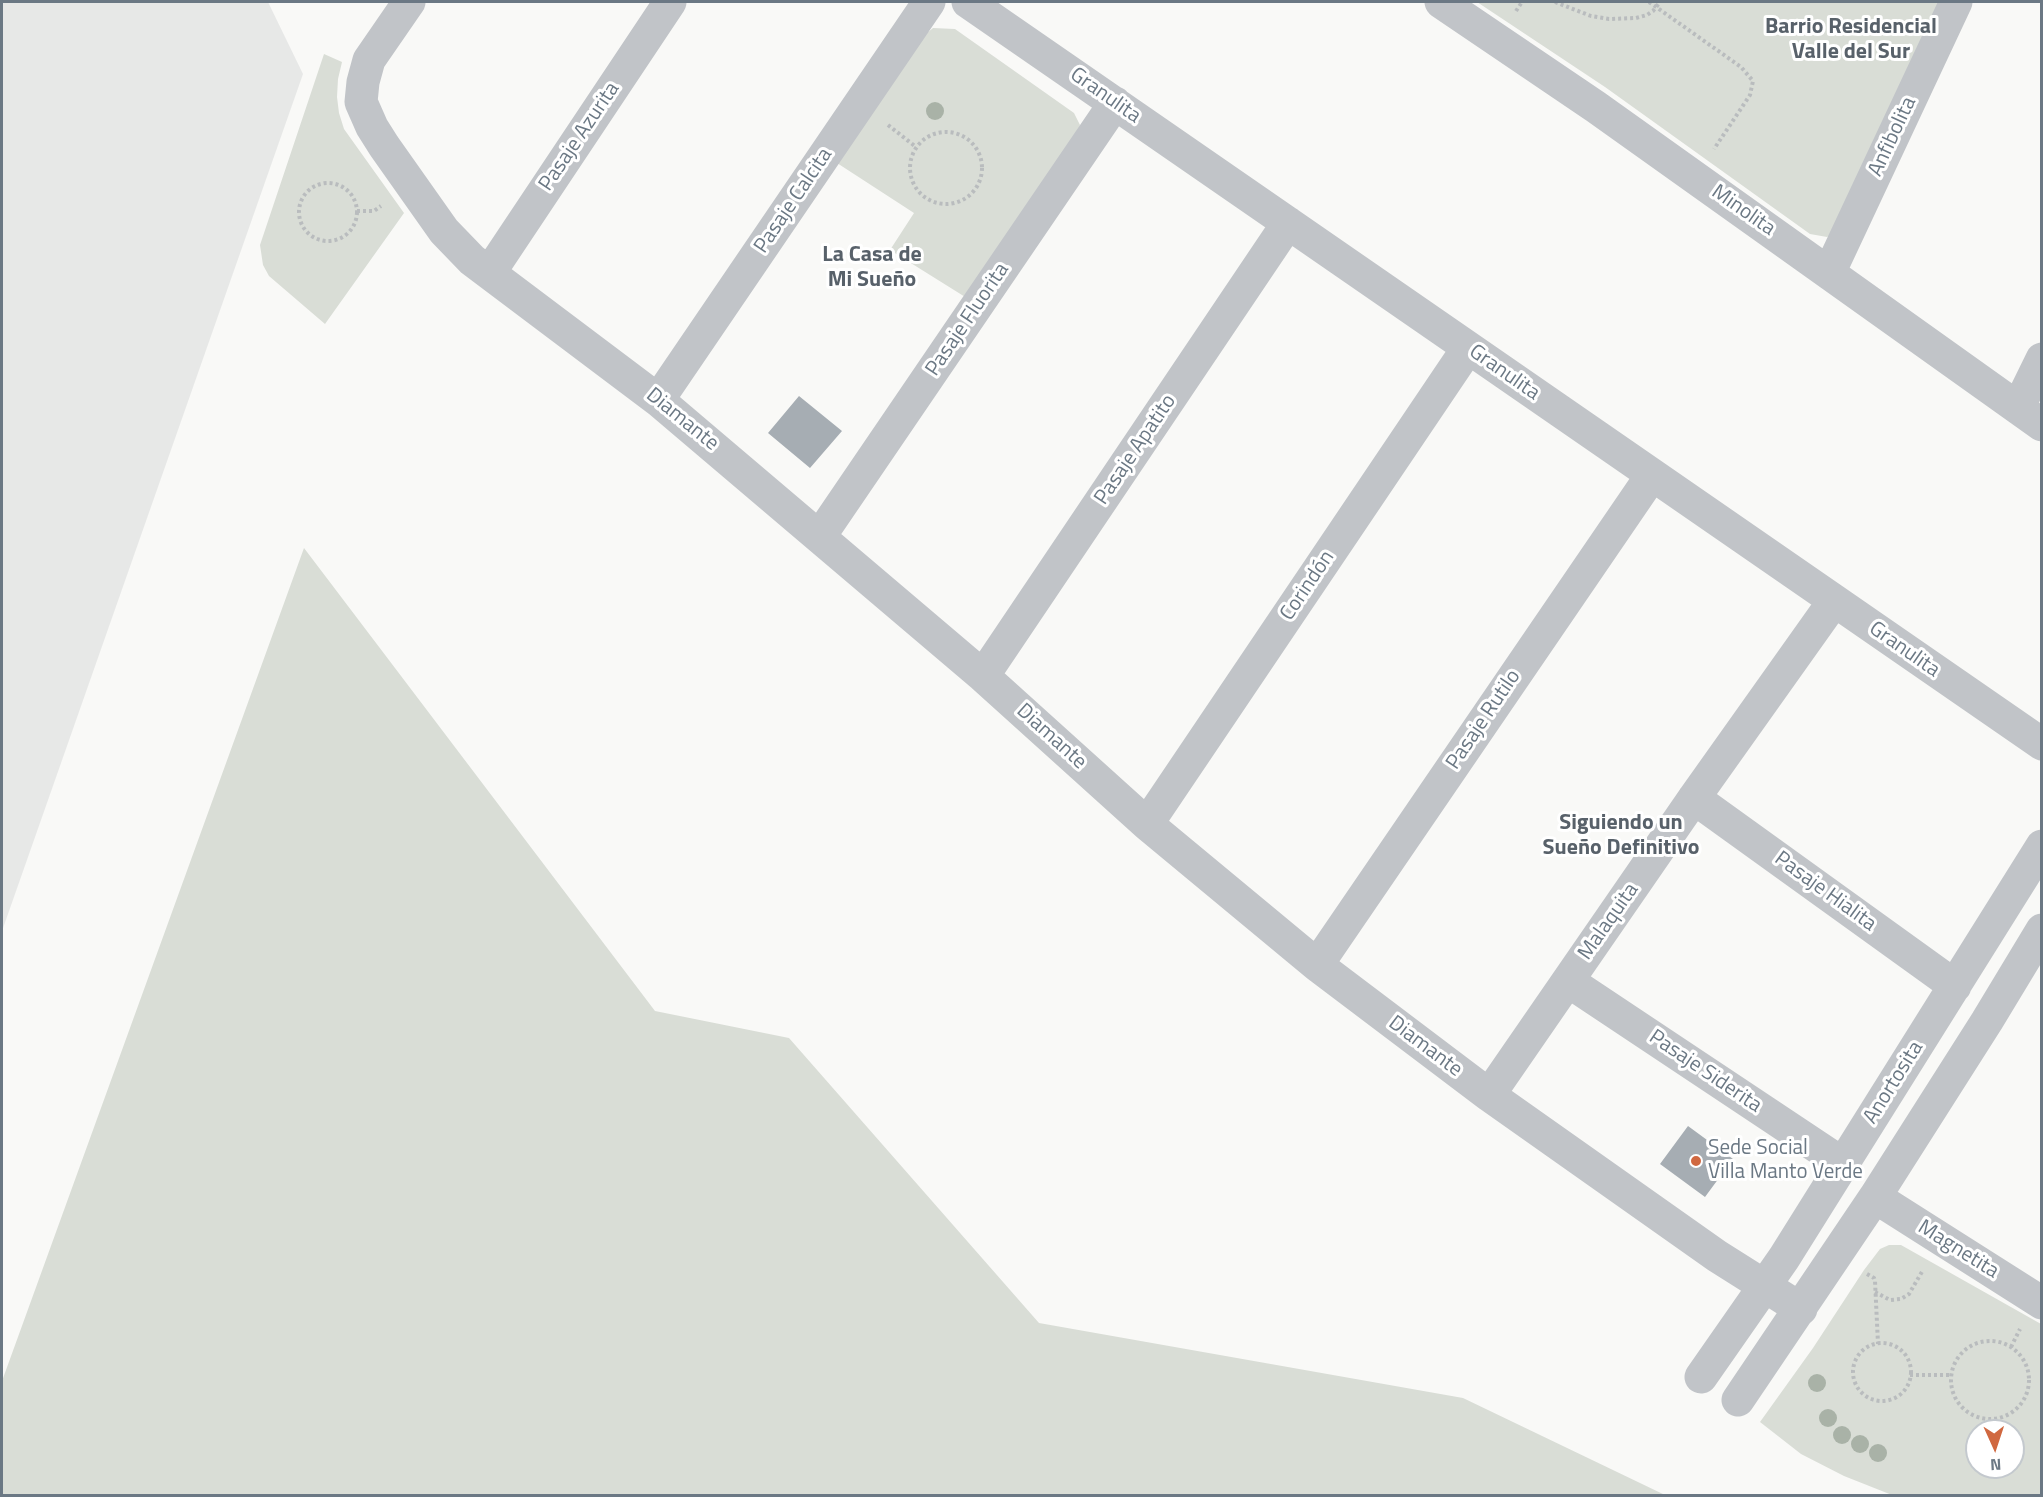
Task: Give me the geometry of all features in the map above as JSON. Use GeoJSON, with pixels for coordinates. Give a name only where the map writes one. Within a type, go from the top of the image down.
{"type":"FeatureCollection","features":[{"type":"Feature","properties":{"kind":"street","name":"Diamante"},"geometry":{"type":"LineString","coordinates":[[409,2],[369,60],[361,102],[384,146],[444,231],[472,260],[658,400],[983,676],[1147,824],[1317,965],[1489,1095],[1700,1244],[1801,1309]]}},
{"type":"Feature","properties":{"kind":"street","name":"Pasaje Azurita"},"geometry":{"type":"LineString","coordinates":[[490,272],[670,2]]}},
{"type":"Feature","properties":{"kind":"street","name":"Pasaje Calcita"},"geometry":{"type":"LineString","coordinates":[[658,400],[929,2]]}},
{"type":"Feature","properties":{"kind":"street","name":"Granulita"},"geometry":{"type":"LineString","coordinates":[[968,2],[2042,744]]}},
{"type":"Feature","properties":{"kind":"street","name":"Minolita"},"geometry":{"type":"LineString","coordinates":[[1441,2],[1695,177],[2030,417]]}},
{"type":"Feature","properties":{"kind":"street","name":"Anfibolita"},"geometry":{"type":"LineString","coordinates":[[1829,273],[1956,2]]}},
{"type":"Feature","properties":{"kind":"street","name":"Pasaje Fluorita"},"geometry":{"type":"LineString","coordinates":[[820,536],[1115,103]]}},
{"type":"Feature","properties":{"kind":"street","name":"Pasaje Apatito"},"geometry":{"type":"LineString","coordinates":[[983,676],[1288,224]]}},
{"type":"Feature","properties":{"kind":"street","name":"Corindón"},"geometry":{"type":"LineString","coordinates":[[1147,824],[1468,348]]}},
{"type":"Feature","properties":{"kind":"street"},"geometry":{"type":"LineString","coordinates":[[2030,417],[2042,359]]}},
{"type":"Feature","properties":{"kind":"street","name":"Pasaje Rutilo"},"geometry":{"type":"LineString","coordinates":[[1317,965],[1652,475]]}},
{"type":"Feature","properties":{"kind":"street","name":"Malaquita"},"geometry":{"type":"LineString","coordinates":[[1489,1095],[1694,798],[1834,601]]}},
{"type":"Feature","properties":{"kind":"street","name":"Pasaje Hialita"},"geometry":{"type":"LineString","coordinates":[[1694,798],[1955,986]]}},
{"type":"Feature","properties":{"kind":"street","name":"Anortosita"},"geometry":{"type":"LineString","coordinates":[[1701,1377],[1765,1287],[2042,846]]}},
{"type":"Feature","properties":{"kind":"street"},"geometry":{"type":"LineString","coordinates":[[1738,1400],[1875,1197],[1987,1022],[2042,930]]}},
{"type":"Feature","properties":{"kind":"street","name":"Pasaje Siderita"},"geometry":{"type":"LineString","coordinates":[[1568,981],[1843,1164]]}},
{"type":"Feature","properties":{"kind":"street","name":"Magnetita"},"geometry":{"type":"LineString","coordinates":[[1875,1197],[2042,1303]]}},
{"type":"Feature","properties":{"kind":"path"},"geometry":{"type":"LineString","coordinates":[[1555,2],[1591,16],[1609,19],[1636,18],[1647,15],[1660,2]]}},
{"type":"Feature","properties":{"kind":"path"},"geometry":{"type":"LineString","coordinates":[[1649,2],[1741,66],[1753,81],[1750,94],[1695,177]]}},
{"type":"Feature","properties":{"kind":"path"},"geometry":{"type":"LineString","coordinates":[[938,132],[955,132],[963,136],[976,147],[980,155],[982,173],[980,181],[970,196],[954,203],[945,204],[928,200],[911,180],[912,155],[922,140],[938,132]]}},
{"type":"Feature","properties":{"kind":"path"},"geometry":{"type":"LineString","coordinates":[[320,184],[337,184],[351,195],[357,211],[356,220],[353,227],[340,239],[323,241],[315,238],[302,226],[298,209],[301,200],[312,187],[320,184]]}},
{"type":"Feature","properties":{"kind":"path"},"geometry":{"type":"LineString","coordinates":[[1875,1292],[1890,1300],[1901,1299],[1910,1294],[1941,1239]]}},
{"type":"Feature","properties":{"kind":"path"},"geometry":{"type":"LineString","coordinates":[[1859,1270],[1874,1278],[1878,1344]]}},
{"type":"Feature","properties":{"kind":"path"},"geometry":{"type":"LineString","coordinates":[[1994,1341],[2011,1347],[2023,1360],[2029,1377],[2026,1395],[2015,1410],[1989,1418],[1972,1414],[1958,1401],[1952,1384],[1952,1375],[1957,1359],[1963,1352],[1977,1343],[1994,1341]]}},
{"type":"Feature","properties":{"kind":"path"},"geometry":{"type":"LineString","coordinates":[[1887,1344],[1902,1352],[1910,1367],[1910,1376],[1904,1391],[1889,1400],[1872,1400],[1858,1390],[1852,1374],[1857,1357],[1870,1346],[1887,1344]]}},
{"type":"Feature","properties":{"kind":"path"},"geometry":{"type":"LineString","coordinates":[[1910,1376],[1952,1375]]}},
{"type":"Feature","properties":{"kind":"shaded area"},"geometry":{"type":"Polygon","coordinates":[[[2,2],[268,2],[303,74],[2,931],[2,2]]]}},
{"type":"Feature","properties":{"kind":"shaded area"},"geometry":{"type":"Polygon","coordinates":[[[1477,2],[1945,2],[1837,232],[1827,237],[1810,234],[1605,87],[1477,2]]]}},
{"type":"Feature","properties":{"kind":"shaded area"},"geometry":{"type":"Polygon","coordinates":[[[933,28],[955,29],[1074,113],[1080,125],[1078,132],[970,300],[890,250],[914,213],[837,163],[927,33],[933,28]]]}},
{"type":"Feature","properties":{"kind":"shaded area"},"geometry":{"type":"Polygon","coordinates":[[[324,54],[342,62],[337,97],[344,129],[404,213],[325,324],[269,276],[263,265],[260,245],[324,54]]]}},
{"type":"Feature","properties":{"kind":"shaded area"},"geometry":{"type":"Polygon","coordinates":[[[304,548],[655,1011],[789,1038],[1039,1323],[1463,1398],[1665,1495],[2,1495],[2,1381],[304,548]]]}},
{"type":"Feature","properties":{"kind":"shaded area"},"geometry":{"type":"Polygon","coordinates":[[[1889,1245],[1901,1245],[2041,1324],[2041,1495],[1892,1495],[1844,1476],[1801,1454],[1760,1422],[1813,1348],[1880,1249],[1889,1245]]]}},
{"type":"Feature","properties":{"kind":"building"},"geometry":{"type":"Polygon","coordinates":[[[799,396],[842,431],[810,468],[768,433],[799,396]]]}},
{"type":"Feature","properties":{"kind":"building","name":"Sede Social Villa Manto Verde"},"geometry":{"type":"Polygon","coordinates":[[[1688,1126],[1733,1159],[1705,1197],[1660,1164],[1688,1126]]]}},
{"type":"Feature","properties":{"kind":"place","name":"Sede Social Villa Manto Verde"},"geometry":{"type":"Point","coordinates":[1696,1161]}},
{"type":"Feature","properties":{"kind":"district","name":"Barrio Residencial Valle del Sur"},"geometry":{"type":"Point","coordinates":[1851,40]}},
{"type":"Feature","properties":{"kind":"district","name":"La Casa de Mi Sueño"},"geometry":{"type":"Point","coordinates":[872,268]}},
{"type":"Feature","properties":{"kind":"district","name":"Siguiendo un Sueño Definitivo"},"geometry":{"type":"Point","coordinates":[1621,836]}}]}
